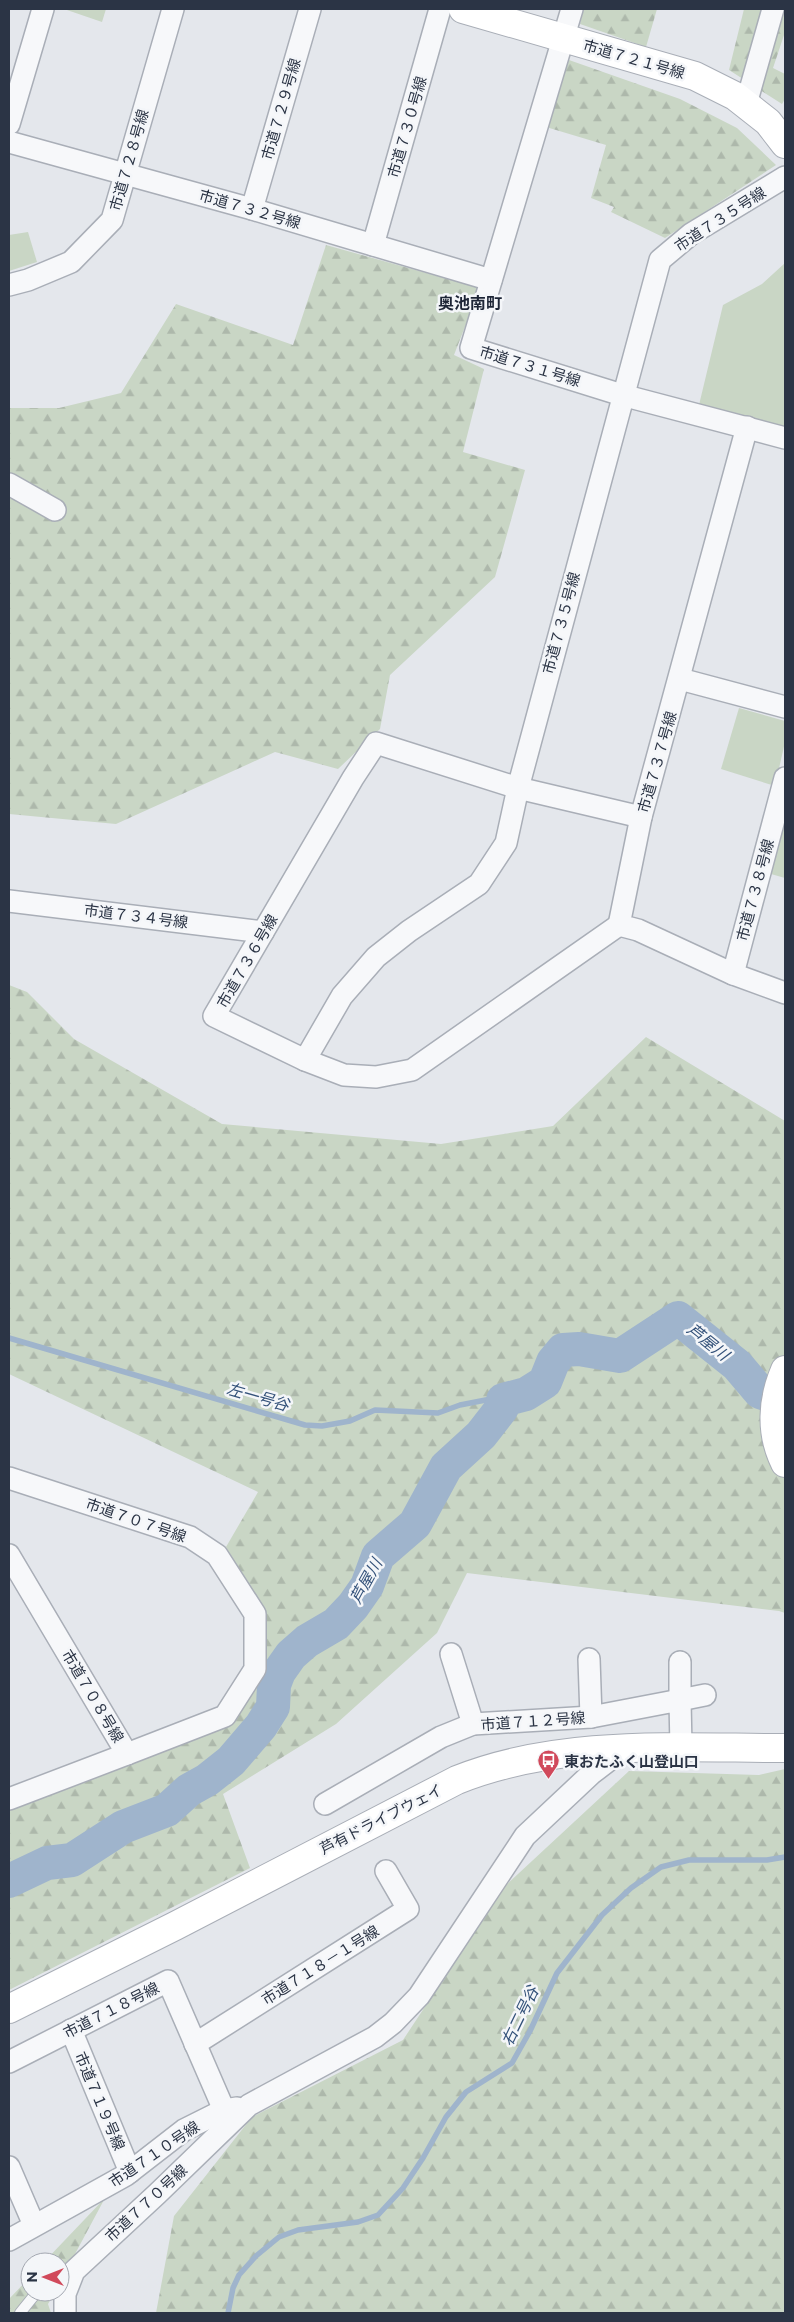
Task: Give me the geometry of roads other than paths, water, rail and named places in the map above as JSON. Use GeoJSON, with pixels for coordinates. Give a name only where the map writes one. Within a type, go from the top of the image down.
{"type":"FeatureCollection","features":[{"type":"Feature","properties":{"kind":"street"},"geometry":{"type":"LineString","coordinates":[[9,124],[43,9]]}},
{"type":"Feature","properties":{"kind":"street","name":"市道７２８号線"},"geometry":{"type":"LineString","coordinates":[[9,285],[28,280],[71,262],[112,220],[174,9]]}},
{"type":"Feature","properties":{"kind":"street","name":"市道７２９号線"},"geometry":{"type":"LineString","coordinates":[[252,209],[310,9]]}},
{"type":"Feature","properties":{"kind":"street","name":"市道７３０号線"},"geometry":{"type":"LineString","coordinates":[[373,245],[440,9]]}},
{"type":"Feature","properties":{"kind":"street","name":"市道７２１号線"},"geometry":{"type":"LineString","coordinates":[[464,9],[695,76],[735,96],[746,104],[768,122],[785,144]]}},
{"type":"Feature","properties":{"kind":"street","name":"市道７３１号線"},"geometry":{"type":"LineString","coordinates":[[572,9],[471,348],[622,395],[785,438]]}},
{"type":"Feature","properties":{"kind":"street"},"geometry":{"type":"LineString","coordinates":[[746,104],[773,9]]}},
{"type":"Feature","properties":{"kind":"street","name":"市道７３２号線"},"geometry":{"type":"LineString","coordinates":[[9,142],[252,209],[491,280]]}},
{"type":"Feature","properties":{"kind":"street","name":"市道７３５号線"},"geometry":{"type":"LineString","coordinates":[[305,1060],[342,996],[376,957],[409,931],[479,884],[506,843],[518,788],[622,395],[660,260],[691,234],[785,177]]}},
{"type":"Feature","properties":{"kind":"street","name":"市道７３７号線"},"geometry":{"type":"LineString","coordinates":[[619,925],[641,817],[747,427]]}},
{"type":"Feature","properties":{"kind":"street"},"geometry":{"type":"LineString","coordinates":[[9,484],[55,510]]}},
{"type":"Feature","properties":{"kind":"street"},"geometry":{"type":"LineString","coordinates":[[680,679],[785,707]]}},
{"type":"Feature","properties":{"kind":"street","name":"市道７３６号線"},"geometry":{"type":"LineString","coordinates":[[619,925],[412,1070],[376,1077],[344,1075],[305,1060],[214,1016],[353,778],[376,743],[518,788],[641,817]]}},
{"type":"Feature","properties":{"kind":"street","name":"市道７３８号線"},"geometry":{"type":"LineString","coordinates":[[733,974],[785,778]]}},
{"type":"Feature","properties":{"kind":"street","name":"市道７３４号線"},"geometry":{"type":"LineString","coordinates":[[9,901],[264,932]]}},
{"type":"Feature","properties":{"kind":"street"},"geometry":{"type":"LineString","coordinates":[[619,925],[638,930],[733,974],[785,993]]}},
{"type":"Feature","properties":{"kind":"street"},"geometry":{"type":"LineString","coordinates":[[785,1370],[774,1410],[779,1450],[785,1463]]}},
{"type":"Feature","properties":{"kind":"street","name":"市道７０７号線"},"geometry":{"type":"LineString","coordinates":[[9,1478],[190,1537],[217,1555],[255,1614],[255,1670],[224,1716],[127,1754]]}},
{"type":"Feature","properties":{"kind":"street","name":"市道７０８号線"},"geometry":{"type":"LineString","coordinates":[[9,1555],[127,1754],[9,1799]]}},
{"type":"Feature","properties":{"kind":"street"},"geometry":{"type":"LineString","coordinates":[[451,1654],[473,1724]]}},
{"type":"Feature","properties":{"kind":"street"},"geometry":{"type":"LineString","coordinates":[[589,1659],[590,1717]]}},
{"type":"Feature","properties":{"kind":"street"},"geometry":{"type":"LineString","coordinates":[[680,1662],[681,1748]]}},
{"type":"Feature","properties":{"kind":"street","name":"市道７１２号線"},"geometry":{"type":"LineString","coordinates":[[325,1804],[441,1736],[473,1724],[590,1717],[705,1695]]}},
{"type":"Feature","properties":{"kind":"street"},"geometry":{"type":"LineString","coordinates":[[249,2105],[367,2041],[392,2023],[419,1996],[525,1836],[592,1774],[626,1748]]}},
{"type":"Feature","properties":{"kind":"street","name":"芦有ドライブウェイ"},"geometry":{"type":"LineString","coordinates":[[9,2009],[175,1926],[457,1780],[486,1768],[535,1758],[626,1748],[785,1748]]}},
{"type":"Feature","properties":{"kind":"street","name":"市道７１８－１号線"},"geometry":{"type":"LineString","coordinates":[[195,2044],[408,1909],[386,1871]]}},
{"type":"Feature","properties":{"kind":"street","name":"市道７１８号線"},"geometry":{"type":"LineString","coordinates":[[9,2062],[168,1981],[224,2110]]}},
{"type":"Feature","properties":{"kind":"street","name":"市道７１９号線"},"geometry":{"type":"LineString","coordinates":[[71,2030],[130,2172]]}},
{"type":"Feature","properties":{"kind":"street","name":"市道７１０号線"},"geometry":{"type":"LineString","coordinates":[[9,2240],[130,2172],[184,2130],[224,2110],[249,2105]]}},
{"type":"Feature","properties":{"kind":"street","name":"市道７７０号線"},"geometry":{"type":"LineString","coordinates":[[70,2266],[157,2194],[249,2105]]}},
{"type":"Feature","properties":{"kind":"street"},"geometry":{"type":"LineString","coordinates":[[9,2167],[34,2226]]}},
{"type":"Feature","properties":{"kind":"lane"},"geometry":{"type":"LineString","coordinates":[[20,2313],[29,2302]]}},
{"type":"Feature","properties":{"kind":"waterway","name":"芦屋川"},"geometry":{"type":"LineString","coordinates":[[9,1881],[47,1863],[72,1860],[123,1827],[167,1810],[189,1790],[207,1780],[231,1761],[261,1726],[273,1707],[274,1685],[279,1672],[291,1655],[307,1641],[336,1624],[353,1606],[367,1586],[378,1556],[415,1524],[446,1467],[481,1435],[502,1408],[503,1400],[526,1394],[545,1382],[553,1362],[563,1350],[579,1349],[620,1356],[678,1318],[737,1365],[760,1392],[785,1400]]}},
{"type":"Feature","properties":{"kind":"waterway","name":"左一号谷"},"geometry":{"type":"LineString","coordinates":[[9,1338],[305,1425],[322,1426],[350,1421],[375,1410],[438,1413],[460,1405],[496,1398],[503,1400]]}},
{"type":"Feature","properties":{"kind":"waterway","name":"右二号谷"},"geometry":{"type":"LineString","coordinates":[[228,2313],[233,2288],[239,2275],[256,2256],[279,2237],[298,2230],[358,2222],[378,2215],[403,2188],[423,2158],[446,2117],[466,2092],[512,2063],[530,2031],[557,1973],[602,1915],[631,1888],[661,1867],[689,1860],[767,1860],[785,1857]]}},
{"type":"Feature","properties":{"kind":"place","name":"東おたふく山登山口"},"geometry":{"type":"Point","coordinates":[548,1780]}},
{"type":"Feature","properties":{"kind":"district","name":"奥池南町"},"geometry":{"type":"Point","coordinates":[470,303]}}]}
